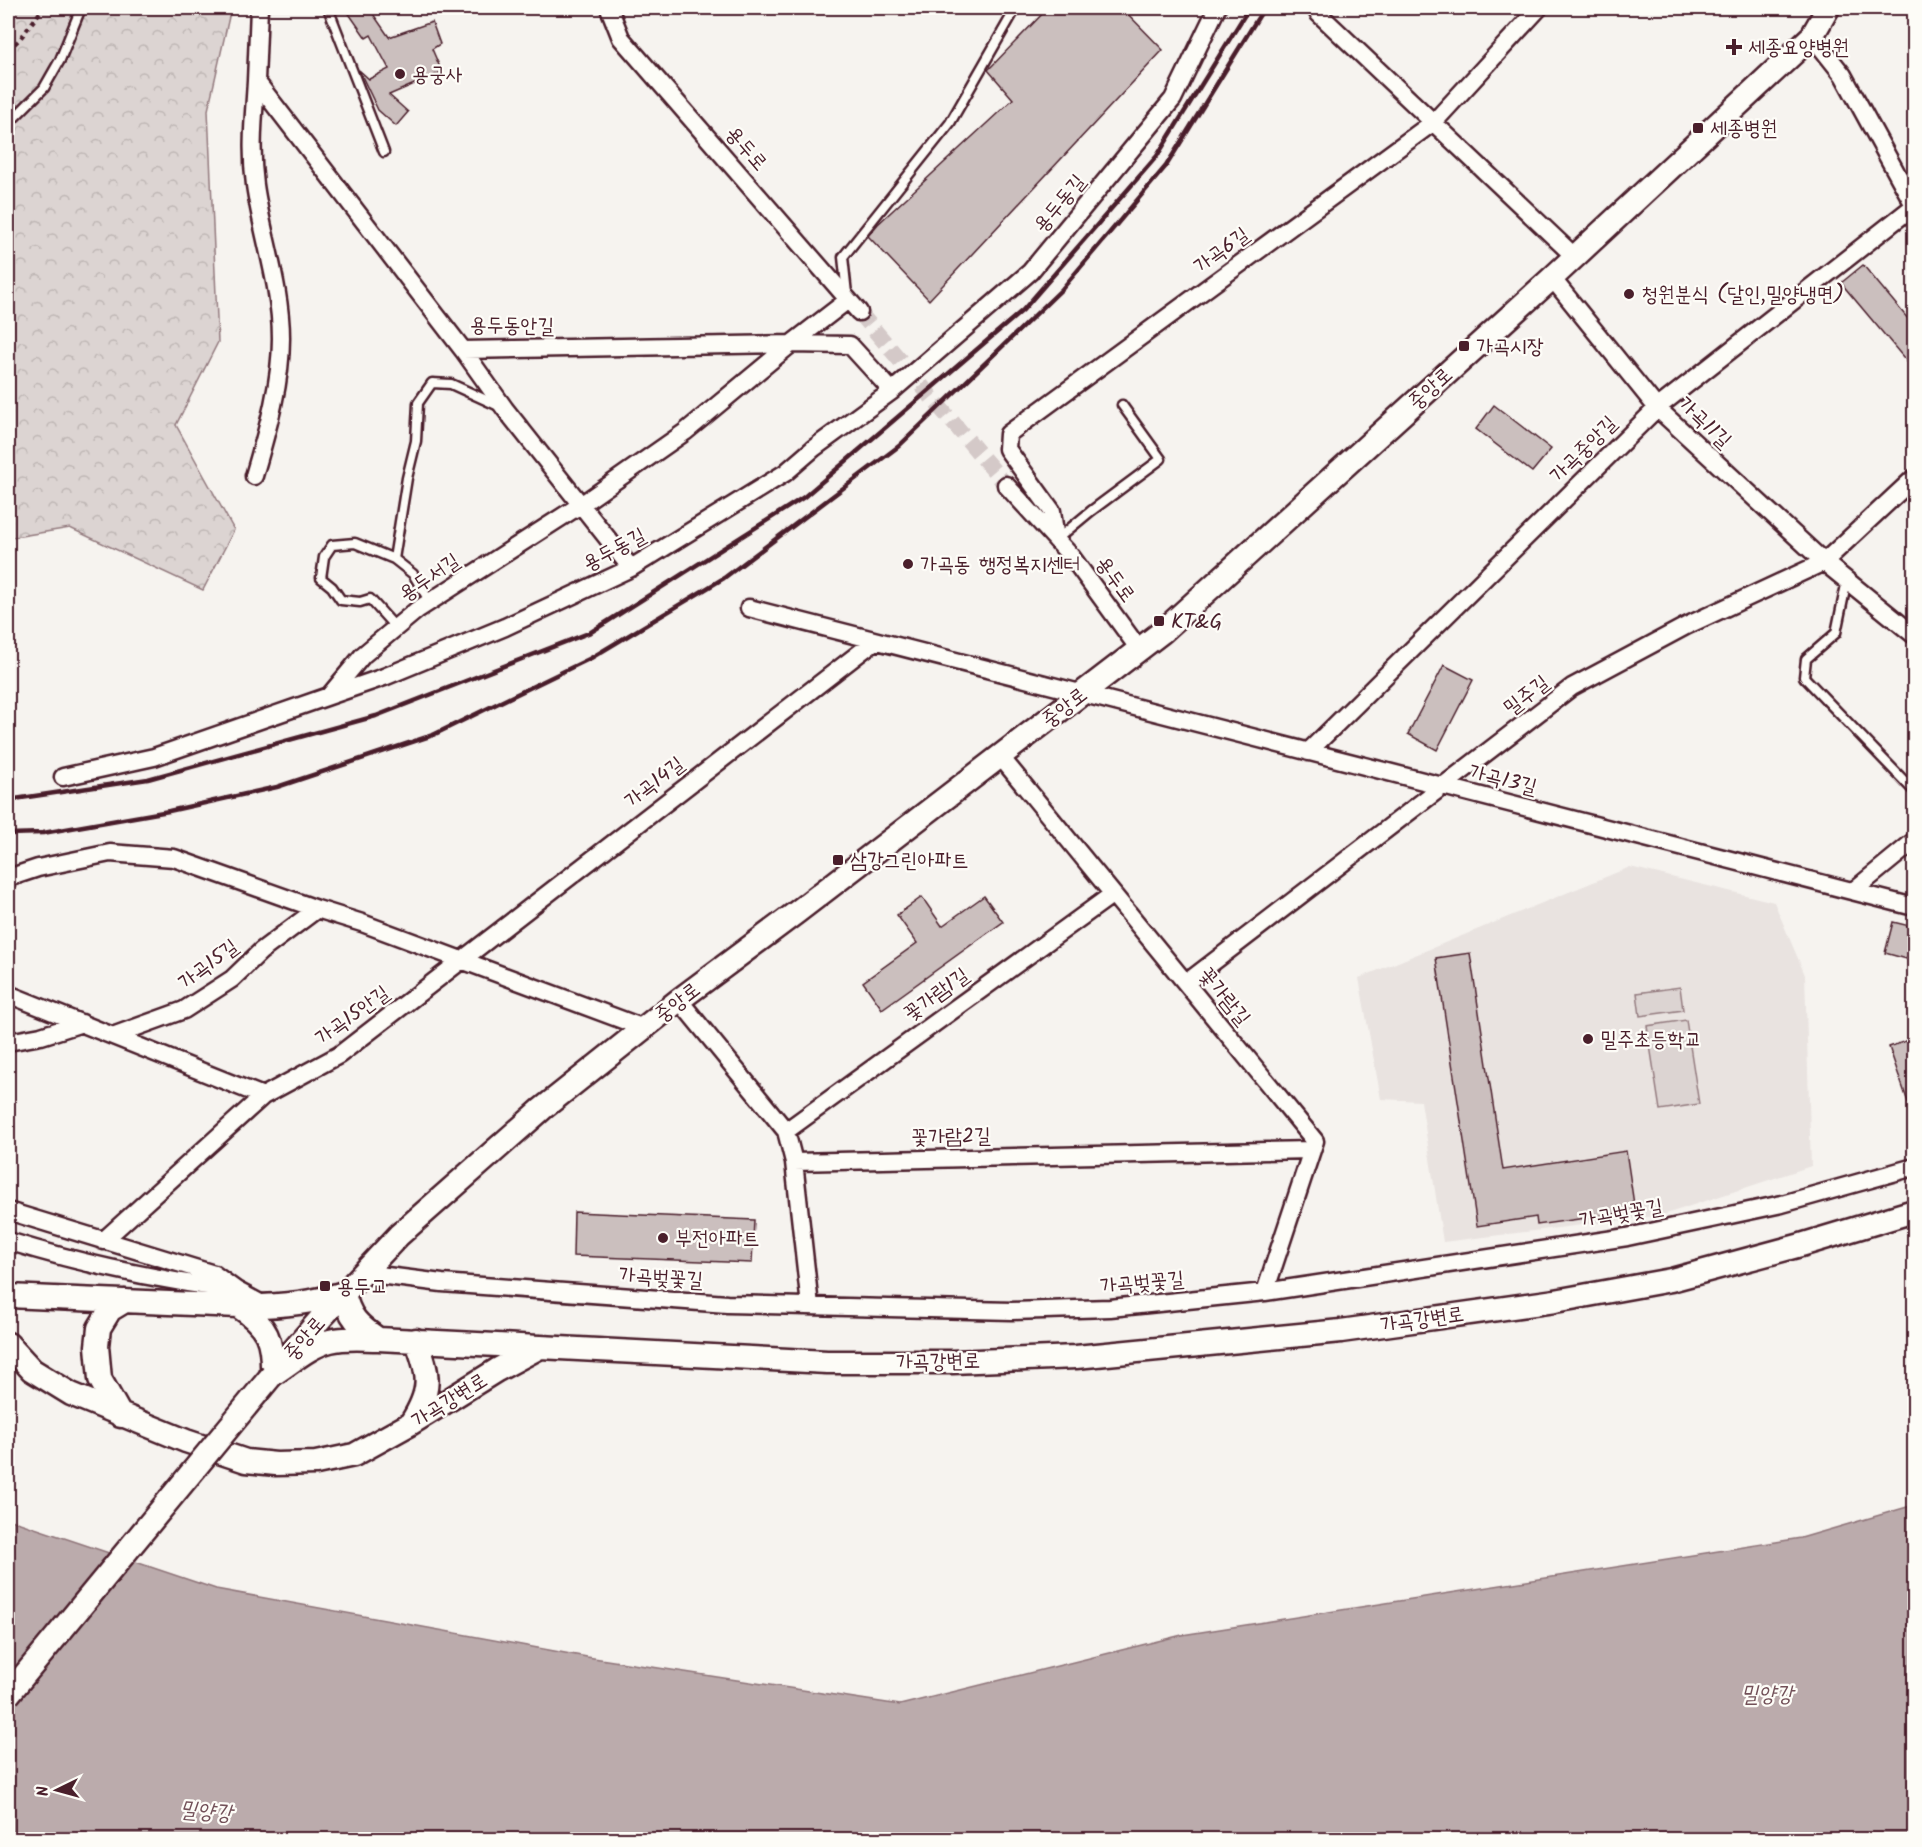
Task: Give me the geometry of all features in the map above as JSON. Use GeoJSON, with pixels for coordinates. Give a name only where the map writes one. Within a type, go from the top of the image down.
{"type":"FeatureCollection","features":[{"type":"Feature","properties":{"kind":"main road","name":"중앙로"},"geometry":{"type":"LineString","coordinates":[[8,1695],[272,1375],[399,1235],[542,1109],[679,1000],[1171,624],[1552,278],[1812,36],[1828,8]]}},
{"type":"Feature","properties":{"kind":"main road","name":"가곡강변로"},"geometry":{"type":"LineString","coordinates":[[8,1344],[32,1370],[70,1394],[121,1416],[246,1461],[276,1464],[316,1463],[354,1455],[410,1425],[497,1370],[540,1347],[827,1362],[952,1362],[1076,1356],[1329,1332],[1555,1301],[1671,1280],[1801,1245],[1914,1211]]}},
{"type":"Feature","properties":{"kind":"main road"},"geometry":{"type":"LineString","coordinates":[[8,1296],[125,1301],[237,1298],[267,1306],[321,1300],[344,1293],[347,1308],[353,1318],[378,1338]]}},
{"type":"Feature","properties":{"kind":"main road"},"geometry":{"type":"LineString","coordinates":[[237,1298],[268,1334],[273,1352],[272,1375]]}},
{"type":"Feature","properties":{"kind":"main road"},"geometry":{"type":"LineString","coordinates":[[121,1416],[100,1378],[97,1346],[99,1328],[110,1310],[125,1301]]}},
{"type":"Feature","properties":{"kind":"main road"},"geometry":{"type":"LineString","coordinates":[[272,1375],[314,1348],[343,1339],[378,1338],[540,1347]]}},
{"type":"Feature","properties":{"kind":"main road"},"geometry":{"type":"LineString","coordinates":[[410,1425],[423,1404],[426,1392],[425,1365],[416,1340]]}},
{"type":"Feature","properties":{"kind":"street"},"geometry":{"type":"LineString","coordinates":[[254,476],[274,409],[281,338],[277,298],[255,186],[251,148],[259,8]]}},
{"type":"Feature","properties":{"kind":"street","name":"용두로"},"geometry":{"type":"LineString","coordinates":[[609,8],[621,38],[853,306]]}},
{"type":"Feature","properties":{"kind":"street","name":"용두동길"},"geometry":{"type":"LineString","coordinates":[[329,696],[384,677],[505,627],[631,568],[785,473],[814,448],[892,391],[1030,272],[1173,99],[1217,8]]}},
{"type":"Feature","properties":{"kind":"street","name":"가곡6길"},"geometry":{"type":"LineString","coordinates":[[1056,540],[1052,511],[1007,449],[1008,434],[1434,122],[1539,8]]}},
{"type":"Feature","properties":{"kind":"street"},"geometry":{"type":"LineString","coordinates":[[1318,13],[1574,256]]}},
{"type":"Feature","properties":{"kind":"street"},"geometry":{"type":"LineString","coordinates":[[1812,36],[1843,75],[1914,205]]}},
{"type":"Feature","properties":{"kind":"street","name":"용두동안길"},"geometry":{"type":"LineString","coordinates":[[256,81],[463,350],[790,344]]}},
{"type":"Feature","properties":{"kind":"street","name":"가곡중앙길"},"geometry":{"type":"LineString","coordinates":[[1308,753],[1657,408],[1914,205]]}},
{"type":"Feature","properties":{"kind":"street","name":"가곡11길"},"geometry":{"type":"LineString","coordinates":[[1552,278],[1657,408],[1824,562],[1848,579],[1914,635]]}},
{"type":"Feature","properties":{"kind":"street"},"geometry":{"type":"LineString","coordinates":[[790,344],[853,306]]}},
{"type":"Feature","properties":{"kind":"street"},"geometry":{"type":"LineString","coordinates":[[790,344],[850,345],[892,391]]}},
{"type":"Feature","properties":{"kind":"street","name":"용두서길"},"geometry":{"type":"LineString","coordinates":[[329,696],[363,655],[430,602],[582,504],[685,432],[790,344]]}},
{"type":"Feature","properties":{"kind":"street"},"geometry":{"type":"LineString","coordinates":[[463,350],[505,409],[631,568]]}},
{"type":"Feature","properties":{"kind":"street","name":"밀주길"},"geometry":{"type":"LineString","coordinates":[[1186,983],[1572,687],[1686,626],[1824,562],[1914,478]]}},
{"type":"Feature","properties":{"kind":"street","name":"용두로"},"geometry":{"type":"LineString","coordinates":[[1006,485],[1071,556],[1139,649]]}},
{"type":"Feature","properties":{"kind":"street"},"geometry":{"type":"LineString","coordinates":[[749,608],[1080,694]]}},
{"type":"Feature","properties":{"kind":"street","name":"가곡14길"},"geometry":{"type":"LineString","coordinates":[[461,960],[875,641]]}},
{"type":"Feature","properties":{"kind":"street","name":"가곡13길"},"geometry":{"type":"LineString","coordinates":[[1080,694],[1914,907]]}},
{"type":"Feature","properties":{"kind":"street"},"geometry":{"type":"LineString","coordinates":[[63,777],[154,757],[329,696]]}},
{"type":"Feature","properties":{"kind":"street","name":"꽃가람길"},"geometry":{"type":"LineString","coordinates":[[1000,756],[1315,1141],[1311,1150]]}},
{"type":"Feature","properties":{"kind":"street"},"geometry":{"type":"LineString","coordinates":[[1853,891],[1914,841]]}},
{"type":"Feature","properties":{"kind":"street"},"geometry":{"type":"LineString","coordinates":[[8,878],[38,868],[110,853],[174,858],[362,923],[644,1028]]}},
{"type":"Feature","properties":{"kind":"street","name":"꽃가람1길"},"geometry":{"type":"LineString","coordinates":[[786,1131],[1113,894]]}},
{"type":"Feature","properties":{"kind":"street","name":"가곡15길"},"geometry":{"type":"LineString","coordinates":[[115,1035],[184,1010],[232,979],[261,951],[317,909]]}},
{"type":"Feature","properties":{"kind":"street","name":"가곡15안길"},"geometry":{"type":"LineString","coordinates":[[103,1241],[263,1096],[339,1055],[461,960]]}},
{"type":"Feature","properties":{"kind":"street"},"geometry":{"type":"LineString","coordinates":[[8,994],[263,1096]]}},
{"type":"Feature","properties":{"kind":"street"},"geometry":{"type":"LineString","coordinates":[[679,1000],[786,1131],[794,1162],[810,1306]]}},
{"type":"Feature","properties":{"kind":"street"},"geometry":{"type":"LineString","coordinates":[[8,1042],[41,1036],[82,1023]]}},
{"type":"Feature","properties":{"kind":"street"},"geometry":{"type":"LineString","coordinates":[[1265,1292],[1311,1150]]}},
{"type":"Feature","properties":{"kind":"street","name":"꽃가람2길"},"geometry":{"type":"LineString","coordinates":[[794,1162],[1311,1150]]}},
{"type":"Feature","properties":{"kind":"street","name":"가곡벚꽃길"},"geometry":{"type":"LineString","coordinates":[[363,1273],[442,1283],[727,1304],[1012,1311],[1089,1309],[1265,1292],[1628,1237],[1782,1204],[1914,1167]]}},
{"type":"Feature","properties":{"kind":"street"},"geometry":{"type":"LineString","coordinates":[[8,1211],[214,1274],[237,1298]]}},
{"type":"Feature","properties":{"kind":"street"},"geometry":{"type":"LineString","coordinates":[[8,1241],[64,1258],[177,1282],[237,1298]]}},
{"type":"Feature","properties":{"kind":"lane"},"geometry":{"type":"LineString","coordinates":[[8,124],[44,88],[60,60],[81,8]]}},
{"type":"Feature","properties":{"kind":"lane"},"geometry":{"type":"LineString","coordinates":[[328,8],[384,152]]}},
{"type":"Feature","properties":{"kind":"lane"},"geometry":{"type":"LineString","coordinates":[[853,306],[843,257],[950,123],[1016,8]]}},
{"type":"Feature","properties":{"kind":"lane"},"geometry":{"type":"LineString","coordinates":[[394,559],[407,478],[416,441],[418,403],[432,383],[451,384],[505,409]]}},
{"type":"Feature","properties":{"kind":"lane"},"geometry":{"type":"LineString","coordinates":[[1056,540],[1161,459],[1122,405]]}},
{"type":"Feature","properties":{"kind":"lane"},"geometry":{"type":"LineString","coordinates":[[396,628],[370,599],[360,602],[341,600],[332,587],[321,578],[324,557],[332,545],[355,543],[394,559],[413,574],[430,602]]}},
{"type":"Feature","properties":{"kind":"lane"},"geometry":{"type":"LineString","coordinates":[[1848,579],[1836,633],[1806,659],[1804,677],[1914,791]]}},
{"type":"Feature","properties":{"kind":"path"},"geometry":{"type":"LineString","coordinates":[[8,50],[20,39],[43,8]]}},
{"type":"Feature","properties":{"kind":"shaded area","name":"밀주초등학교"},"geometry":{"type":"Polygon","coordinates":[[[1630,867],[1774,902],[1805,975],[1811,1166],[1663,1215],[1443,1242],[1421,1101],[1381,1099],[1359,978],[1630,867]]]}},
{"type":"Feature","properties":{"kind":"green space"},"geometry":{"type":"Polygon","coordinates":[[[8,8],[231,8],[208,110],[218,342],[176,425],[234,530],[203,590],[70,528],[8,538],[8,8]]]}},
{"type":"Feature","properties":{"kind":"green space"},"geometry":{"type":"Polygon","coordinates":[[[1680,987],[1683,1010],[1640,1016],[1637,993],[1680,987]]]}},
{"type":"Feature","properties":{"kind":"green space"},"geometry":{"type":"Polygon","coordinates":[[[1686,1020],[1699,1104],[1660,1110],[1647,1026],[1686,1020]]]}},
{"type":"Feature","properties":{"kind":"water","name":"밀양강"},"geometry":{"type":"Polygon","coordinates":[[[1914,1505],[1914,1839],[8,1840],[8,1519],[216,1589],[587,1657],[900,1705],[1182,1635],[1801,1538],[1914,1505]]]}},
{"type":"Feature","properties":{"kind":"building"},"geometry":{"type":"Polygon","coordinates":[[[345,8],[369,8],[389,37],[432,22],[440,44],[432,49],[442,72],[389,95],[408,112],[396,126],[378,110],[359,70],[369,79],[389,69],[371,35],[366,38],[345,8]]]}},
{"type":"Feature","properties":{"kind":"building"},"geometry":{"type":"Polygon","coordinates":[[[1048,8],[1122,8],[1163,50],[929,300],[868,236],[878,224],[1013,99],[988,70],[1048,8]]]}},
{"type":"Feature","properties":{"kind":"building"},"geometry":{"type":"Polygon","coordinates":[[[1863,265],[1914,326],[1914,370],[1841,283],[1863,265]]]}},
{"type":"Feature","properties":{"kind":"building"},"geometry":{"type":"Polygon","coordinates":[[[1494,405],[1551,449],[1532,472],[1476,429],[1494,405]]]}},
{"type":"Feature","properties":{"kind":"building"},"geometry":{"type":"Polygon","coordinates":[[[1444,665],[1473,680],[1437,750],[1408,734],[1444,665]]]}},
{"type":"Feature","properties":{"kind":"building"},"geometry":{"type":"Polygon","coordinates":[[[984,896],[1003,922],[882,1009],[863,982],[917,943],[897,915],[922,897],[942,926],[984,896]]]}},
{"type":"Feature","properties":{"kind":"building"},"geometry":{"type":"Polygon","coordinates":[[[1893,922],[1914,927],[1914,961],[1885,953],[1893,922]]]}},
{"type":"Feature","properties":{"kind":"building"},"geometry":{"type":"Polygon","coordinates":[[[1470,953],[1503,1170],[1626,1151],[1635,1211],[1537,1225],[1536,1217],[1477,1226],[1436,958],[1470,953]]]}},
{"type":"Feature","properties":{"kind":"building"},"geometry":{"type":"Polygon","coordinates":[[[1914,1038],[1914,1113],[1912,1114],[1889,1047],[1914,1038]]]}},
{"type":"Feature","properties":{"kind":"building","name":"부전아파트"},"geometry":{"type":"Polygon","coordinates":[[[574,1212],[754,1220],[752,1263],[573,1256],[574,1212]]]}},
{"type":"Feature","properties":{"kind":"tunnel"},"geometry":{"type":"LineString","coordinates":[[859,312],[1006,485]]}},
{"type":"Feature","properties":{"kind":"railway"},"geometry":{"type":"LineString","coordinates":[[8,800],[148,779],[376,716],[591,632],[804,497],[1023,310],[1157,156],[1249,8]]}},
{"type":"Feature","properties":{"kind":"railway"},"geometry":{"type":"LineString","coordinates":[[8,834],[43,833],[169,811],[277,787],[433,735],[591,658],[724,578],[899,446],[1062,289],[1166,166],[1264,8]]}},
{"type":"Feature","properties":{"kind":"place","name":"세종요양병원"},"geometry":{"type":"Point","coordinates":[1734,47]}},
{"type":"Feature","properties":{"kind":"place","name":"용궁사"},"geometry":{"type":"Point","coordinates":[400,74]}},
{"type":"Feature","properties":{"kind":"place","name":"세종병원"},"geometry":{"type":"Point","coordinates":[1698,128]}},
{"type":"Feature","properties":{"kind":"place","name":"청원분식 (달인,밀양냉면)"},"geometry":{"type":"Point","coordinates":[1629,294]}},
{"type":"Feature","properties":{"kind":"place","name":"가곡시장"},"geometry":{"type":"Point","coordinates":[1464,346]}},
{"type":"Feature","properties":{"kind":"place","name":"가곡동 행정복지센터"},"geometry":{"type":"Point","coordinates":[908,564]}},
{"type":"Feature","properties":{"kind":"place","name":"KT&G"},"geometry":{"type":"Point","coordinates":[1159,621]}},
{"type":"Feature","properties":{"kind":"place","name":"삼강그린아파트"},"geometry":{"type":"Point","coordinates":[838,860]}},
{"type":"Feature","properties":{"kind":"place","name":"밀주초등학교"},"geometry":{"type":"Point","coordinates":[1588,1039]}},
{"type":"Feature","properties":{"kind":"place","name":"부전아파트"},"geometry":{"type":"Point","coordinates":[663,1238]}},
{"type":"Feature","properties":{"kind":"place","name":"용두교"},"geometry":{"type":"Point","coordinates":[325,1286]}}]}
